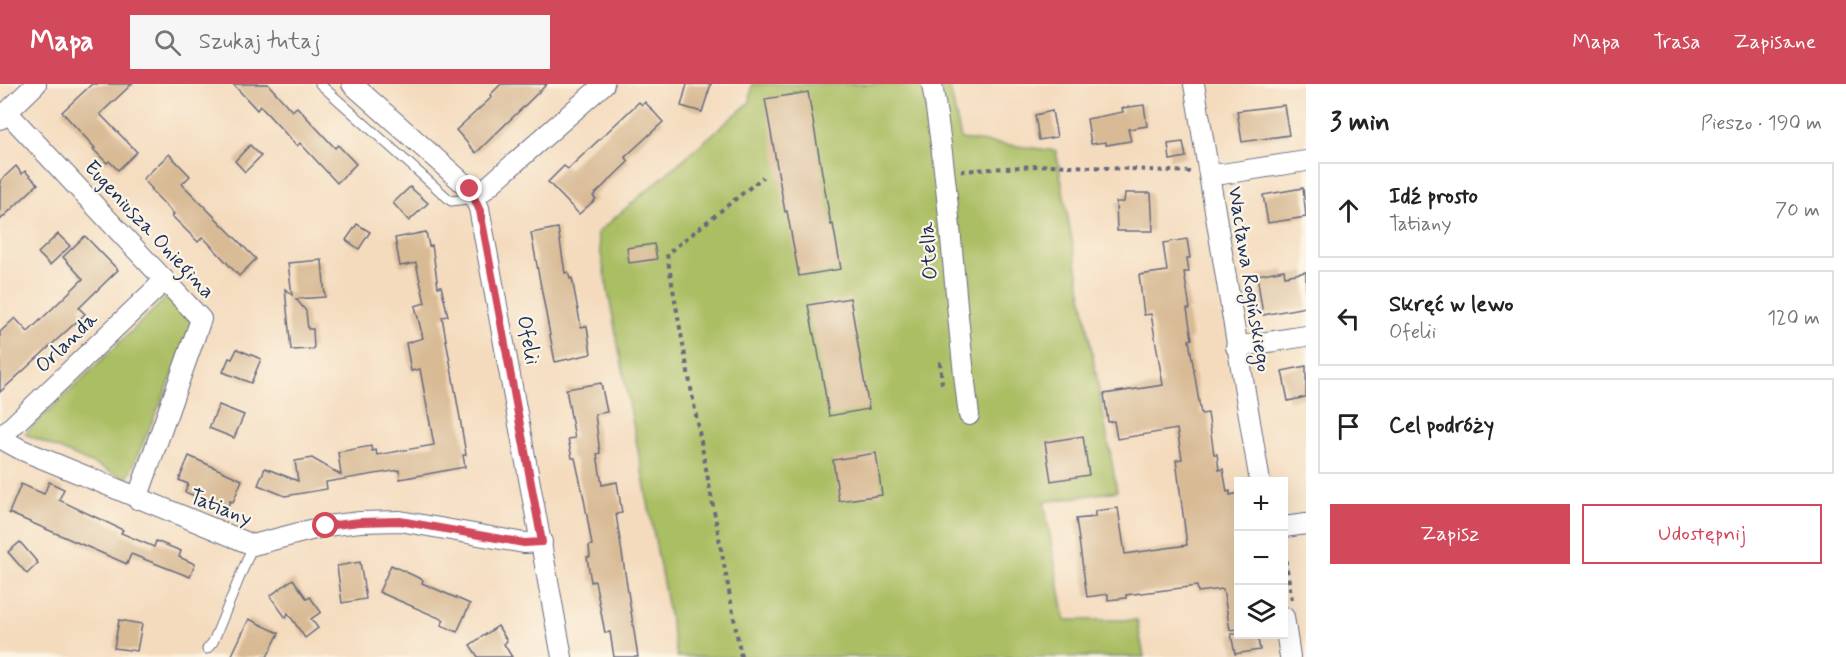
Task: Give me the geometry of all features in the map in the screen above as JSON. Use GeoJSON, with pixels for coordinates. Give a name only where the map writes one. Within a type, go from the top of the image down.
{"type":"FeatureCollection","features":[{"type":"Feature","properties":{"kind":"street"},"geometry":{"type":"LineString","coordinates":[[3,115],[36,84]]}},
{"type":"Feature","properties":{"kind":"street","name":"Ofelii"},"geometry":{"type":"LineString","coordinates":[[352,84],[470,189],[475,198],[482,222],[562,657]]}},
{"type":"Feature","properties":{"kind":"street"},"geometry":{"type":"LineString","coordinates":[[475,198],[604,84]]}},
{"type":"Feature","properties":{"kind":"street","name":"Otella"},"geometry":{"type":"LineString","coordinates":[[932,84],[950,218],[956,309],[969,415]]}},
{"type":"Feature","properties":{"kind":"street","name":"Wacława Rogińskiego"},"geometry":{"type":"LineString","coordinates":[[1194,84],[1259,477]]}},
{"type":"Feature","properties":{"kind":"street","name":"Eugeniusza Oniegina"},"geometry":{"type":"LineString","coordinates":[[3,115],[201,319],[137,499]]}},
{"type":"Feature","properties":{"kind":"street"},"geometry":{"type":"LineString","coordinates":[[1209,173],[1222,174],[1306,161]]}},
{"type":"Feature","properties":{"kind":"street","name":"Orlanda"},"geometry":{"type":"LineString","coordinates":[[0,438],[165,280]]}},
{"type":"Feature","properties":{"kind":"street"},"geometry":{"type":"LineString","coordinates":[[1236,347],[1306,336]]}},
{"type":"Feature","properties":{"kind":"street","name":"Tatiany"},"geometry":{"type":"LineString","coordinates":[[0,438],[22,450],[137,499],[253,545],[326,526],[400,521],[513,542],[542,542]]}},
{"type":"Feature","properties":{"kind":"street"},"geometry":{"type":"LineString","coordinates":[[1288,526],[1306,524]]}},
{"type":"Feature","properties":{"kind":"street"},"geometry":{"type":"LineString","coordinates":[[1287,639],[1290,657]]}},
{"type":"Feature","properties":{"kind":"lane"},"geometry":{"type":"LineString","coordinates":[[320,84],[451,201],[475,198]]}},
{"type":"Feature","properties":{"kind":"lane"},"geometry":{"type":"LineString","coordinates":[[207,650],[213,642],[253,545]]}},
{"type":"Feature","properties":{"kind":"path"},"geometry":{"type":"LineString","coordinates":[[970,170],[1051,165],[1209,173]]}},
{"type":"Feature","properties":{"kind":"path"},"geometry":{"type":"LineString","coordinates":[[741,657],[667,254],[764,177]]}},
{"type":"Feature","properties":{"kind":"green space"},"geometry":{"type":"Polygon","coordinates":[[[752,84],[949,84],[961,139],[1056,151],[1117,491],[1044,502],[1065,620],[1137,620],[1144,657],[677,657],[597,233],[750,102],[752,84]]]}},
{"type":"Feature","properties":{"kind":"green space"},"geometry":{"type":"Polygon","coordinates":[[[167,297],[195,325],[127,479],[25,434],[167,297]]]}},
{"type":"Feature","properties":{"kind":"building"},"geometry":{"type":"Polygon","coordinates":[[[92,84],[132,84],[100,114],[137,152],[118,170],[93,149],[95,148],[62,112],[92,84]]]}},
{"type":"Feature","properties":{"kind":"building"},"geometry":{"type":"Polygon","coordinates":[[[233,84],[268,84],[292,111],[297,107],[335,148],[338,145],[356,164],[337,183],[300,143],[297,146],[260,106],[257,110],[233,84]]]}},
{"type":"Feature","properties":{"kind":"building"},"geometry":{"type":"Polygon","coordinates":[[[501,84],[547,84],[476,153],[456,130],[492,97],[490,95],[501,84]]]}},
{"type":"Feature","properties":{"kind":"building"},"geometry":{"type":"Polygon","coordinates":[[[687,84],[711,84],[702,112],[681,106],[687,84]]]}},
{"type":"Feature","properties":{"kind":"building"},"geometry":{"type":"Polygon","coordinates":[[[808,92],[841,269],[799,276],[765,99],[808,92]]]}},
{"type":"Feature","properties":{"kind":"building"},"geometry":{"type":"Polygon","coordinates":[[[639,102],[642,105],[645,102],[663,122],[625,157],[629,161],[593,196],[596,199],[579,214],[548,182],[564,166],[568,169],[639,102]]]}},
{"type":"Feature","properties":{"kind":"building"},"geometry":{"type":"Polygon","coordinates":[[[1144,105],[1147,126],[1128,129],[1131,141],[1106,145],[1106,142],[1091,144],[1087,119],[1123,112],[1122,108],[1144,105]]]}},
{"type":"Feature","properties":{"kind":"building"},"geometry":{"type":"Polygon","coordinates":[[[1284,105],[1289,135],[1242,142],[1237,111],[1284,105]]]}},
{"type":"Feature","properties":{"kind":"building"},"geometry":{"type":"Polygon","coordinates":[[[1052,111],[1057,137],[1039,140],[1035,115],[1052,111]]]}},
{"type":"Feature","properties":{"kind":"building"},"geometry":{"type":"Polygon","coordinates":[[[1183,142],[1186,157],[1170,160],[1168,144],[1183,142]]]}},
{"type":"Feature","properties":{"kind":"building"},"geometry":{"type":"Polygon","coordinates":[[[250,145],[261,156],[245,172],[235,161],[250,145]]]}},
{"type":"Feature","properties":{"kind":"building"},"geometry":{"type":"Polygon","coordinates":[[[169,154],[190,176],[182,184],[256,259],[239,276],[203,237],[198,242],[172,216],[174,214],[143,179],[169,154]]]}},
{"type":"Feature","properties":{"kind":"building"},"geometry":{"type":"Polygon","coordinates":[[[16,166],[22,174],[25,171],[38,184],[0,220],[0,181],[16,166]]]}},
{"type":"Feature","properties":{"kind":"building"},"geometry":{"type":"Polygon","coordinates":[[[410,187],[428,203],[409,221],[393,203],[410,187]]]}},
{"type":"Feature","properties":{"kind":"building"},"geometry":{"type":"Polygon","coordinates":[[[1303,188],[1306,217],[1268,223],[1263,195],[1303,188]]]}},
{"type":"Feature","properties":{"kind":"building"},"geometry":{"type":"Polygon","coordinates":[[[1125,193],[1151,193],[1153,231],[1117,231],[1116,202],[1124,202],[1125,193]]]}},
{"type":"Feature","properties":{"kind":"building"},"geometry":{"type":"Polygon","coordinates":[[[357,224],[370,232],[359,249],[346,240],[357,224]]]}},
{"type":"Feature","properties":{"kind":"building"},"geometry":{"type":"Polygon","coordinates":[[[558,228],[565,273],[568,272],[570,279],[572,278],[581,327],[587,326],[591,354],[555,362],[531,233],[558,228]]]}},
{"type":"Feature","properties":{"kind":"building"},"geometry":{"type":"Polygon","coordinates":[[[426,232],[429,246],[432,245],[438,287],[441,286],[448,316],[442,317],[466,455],[463,455],[465,467],[400,479],[399,470],[326,482],[327,489],[285,496],[258,485],[265,468],[298,481],[295,461],[312,458],[341,475],[338,452],[371,446],[372,451],[376,450],[377,455],[434,445],[420,369],[411,371],[406,343],[423,338],[415,306],[425,303],[416,263],[400,266],[395,238],[426,232]]]}},
{"type":"Feature","properties":{"kind":"building"},"geometry":{"type":"Polygon","coordinates":[[[58,234],[70,246],[50,265],[38,253],[58,234]]]}},
{"type":"Feature","properties":{"kind":"building"},"geometry":{"type":"Polygon","coordinates":[[[85,236],[118,270],[79,308],[85,314],[0,392],[0,332],[15,318],[28,332],[83,279],[63,257],[85,236]]]}},
{"type":"Feature","properties":{"kind":"building"},"geometry":{"type":"Polygon","coordinates":[[[1187,239],[1190,258],[1187,258],[1189,272],[1184,272],[1190,309],[1187,309],[1192,339],[1189,340],[1201,414],[1208,413],[1214,454],[1217,454],[1219,470],[1223,469],[1227,492],[1230,491],[1230,495],[1234,494],[1234,630],[1230,630],[1223,589],[1198,592],[1197,586],[1126,595],[1126,598],[1108,600],[1108,594],[1087,597],[1076,519],[1095,517],[1095,511],[1118,508],[1125,554],[1187,545],[1176,460],[1182,459],[1177,429],[1117,439],[1114,421],[1108,422],[1104,394],[1163,385],[1151,314],[1144,315],[1139,275],[1167,271],[1163,243],[1187,239]]]}},
{"type":"Feature","properties":{"kind":"building"},"geometry":{"type":"Polygon","coordinates":[[[654,244],[657,259],[629,263],[627,248],[654,244]]]}},
{"type":"Feature","properties":{"kind":"building"},"geometry":{"type":"Polygon","coordinates":[[[322,260],[325,297],[296,299],[306,311],[308,329],[313,329],[314,349],[291,350],[285,289],[292,295],[288,263],[322,260]]]}},
{"type":"Feature","properties":{"kind":"building"},"geometry":{"type":"Polygon","coordinates":[[[1284,270],[1285,276],[1306,272],[1306,307],[1263,315],[1257,275],[1284,270]]]}},
{"type":"Feature","properties":{"kind":"building"},"geometry":{"type":"Polygon","coordinates":[[[850,298],[869,409],[829,416],[808,305],[850,298]]]}},
{"type":"Feature","properties":{"kind":"building"},"geometry":{"type":"Polygon","coordinates":[[[237,349],[261,359],[251,383],[223,372],[229,358],[232,359],[237,349]]]}},
{"type":"Feature","properties":{"kind":"building"},"geometry":{"type":"Polygon","coordinates":[[[1306,366],[1306,397],[1288,401],[1282,371],[1306,366]]]}},
{"type":"Feature","properties":{"kind":"building"},"geometry":{"type":"Polygon","coordinates":[[[601,383],[607,412],[595,414],[600,453],[597,454],[602,485],[617,482],[622,513],[616,514],[638,657],[614,657],[610,632],[605,633],[595,581],[591,582],[587,557],[590,557],[589,546],[592,545],[584,499],[575,458],[572,458],[568,439],[575,438],[566,389],[601,383]]]}},
{"type":"Feature","properties":{"kind":"building"},"geometry":{"type":"Polygon","coordinates":[[[219,405],[244,415],[234,438],[209,428],[219,405]]]}},
{"type":"Feature","properties":{"kind":"building"},"geometry":{"type":"Polygon","coordinates":[[[1083,436],[1089,475],[1051,481],[1045,442],[1083,436]]]}},
{"type":"Feature","properties":{"kind":"building"},"geometry":{"type":"Polygon","coordinates":[[[876,453],[882,495],[839,501],[833,460],[876,453]]]}},
{"type":"Feature","properties":{"kind":"building"},"geometry":{"type":"Polygon","coordinates":[[[189,456],[242,480],[233,502],[230,501],[227,509],[185,492],[188,484],[179,480],[189,456]]]}},
{"type":"Feature","properties":{"kind":"building"},"geometry":{"type":"Polygon","coordinates":[[[49,482],[64,489],[59,500],[123,530],[121,533],[154,547],[156,541],[181,551],[179,557],[195,564],[190,577],[131,554],[127,564],[9,513],[21,484],[44,494],[49,482]]]}},
{"type":"Feature","properties":{"kind":"building"},"geometry":{"type":"Polygon","coordinates":[[[20,542],[38,563],[27,574],[8,552],[20,542]]]}},
{"type":"Feature","properties":{"kind":"building"},"geometry":{"type":"Polygon","coordinates":[[[360,562],[366,599],[342,603],[337,566],[360,562]]]}},
{"type":"Feature","properties":{"kind":"building"},"geometry":{"type":"Polygon","coordinates":[[[391,565],[423,580],[422,583],[470,604],[457,632],[441,625],[444,620],[379,592],[391,565]]]}},
{"type":"Feature","properties":{"kind":"building"},"geometry":{"type":"Polygon","coordinates":[[[293,579],[307,599],[310,597],[321,612],[311,619],[318,628],[305,638],[288,613],[286,618],[270,596],[293,579]]]}},
{"type":"Feature","properties":{"kind":"building"},"geometry":{"type":"Polygon","coordinates":[[[249,619],[279,633],[267,657],[231,657],[249,619]]]}},
{"type":"Feature","properties":{"kind":"building"},"geometry":{"type":"Polygon","coordinates":[[[119,620],[142,624],[137,651],[114,648],[119,620]]]}},
{"type":"Feature","properties":{"kind":"building"},"geometry":{"type":"Polygon","coordinates":[[[498,626],[507,641],[504,644],[512,657],[478,657],[470,645],[498,626]]]}},
{"type":"Feature","properties":{"kind":"building"},"geometry":{"type":"Polygon","coordinates":[[[1231,634],[1234,634],[1234,639],[1258,639],[1260,650],[1235,654],[1231,634]]]}},
{"type":"Feature","properties":{"kind":"route"},"geometry":{"type":"LineString","coordinates":[[326,526],[400,521],[481,537],[524,543],[542,542],[480,211],[470,189]]}}]}
